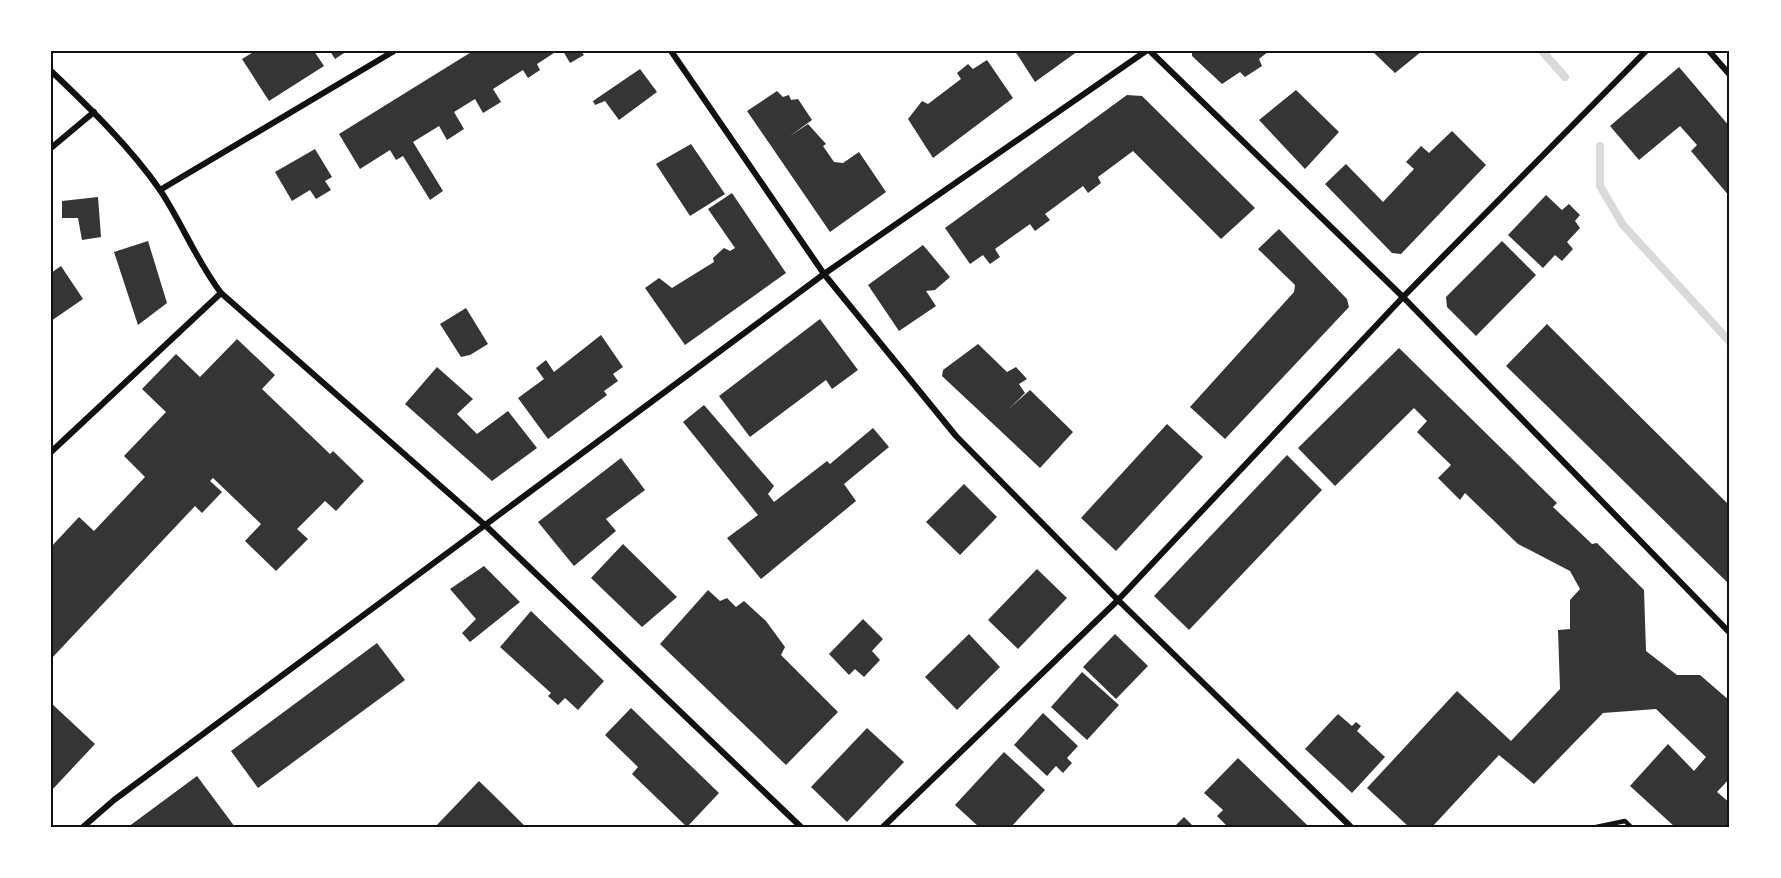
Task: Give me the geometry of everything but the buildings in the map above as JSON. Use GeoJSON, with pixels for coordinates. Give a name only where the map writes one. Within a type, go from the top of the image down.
{"type":"FeatureCollection","features":[{"type":"Feature","properties":{"kind":"street"},"geometry":{"type":"LineString","coordinates":[[160,190],[394,51]]}},
{"type":"Feature","properties":{"kind":"street"},"geometry":{"type":"LineString","coordinates":[[671,51],[824,274],[956,436],[1118,600],[1351,827]]}},
{"type":"Feature","properties":{"kind":"street"},"geometry":{"type":"LineString","coordinates":[[83,827],[114,800],[824,274],[1148,51],[1402,297],[1730,633]]}},
{"type":"Feature","properties":{"kind":"street"},"geometry":{"type":"LineString","coordinates":[[883,827],[1118,600],[1402,297],[1646,51]]}},
{"type":"Feature","properties":{"kind":"street"},"geometry":{"type":"LineString","coordinates":[[1709,51],[1730,75]]}},
{"type":"Feature","properties":{"kind":"street"},"geometry":{"type":"LineString","coordinates":[[51,71],[94,112],[160,190],[200,264],[221,293],[486,526],[801,827]]}},
{"type":"Feature","properties":{"kind":"street"},"geometry":{"type":"LineString","coordinates":[[51,148],[94,112]]}},
{"type":"Feature","properties":{"kind":"street"},"geometry":{"type":"LineString","coordinates":[[51,452],[221,293]]}},
{"type":"Feature","properties":{"kind":"lane"},"geometry":{"type":"LineString","coordinates":[[1596,827],[1625,821],[1631,827]]}},
{"type":"Feature","properties":{"kind":"waterway"},"geometry":{"type":"LineString","coordinates":[[1542,51],[1565,77]]}},
{"type":"Feature","properties":{"kind":"waterway"},"geometry":{"type":"LineString","coordinates":[[1600,146],[1600,186],[1623,225],[1730,342]]}}]}
